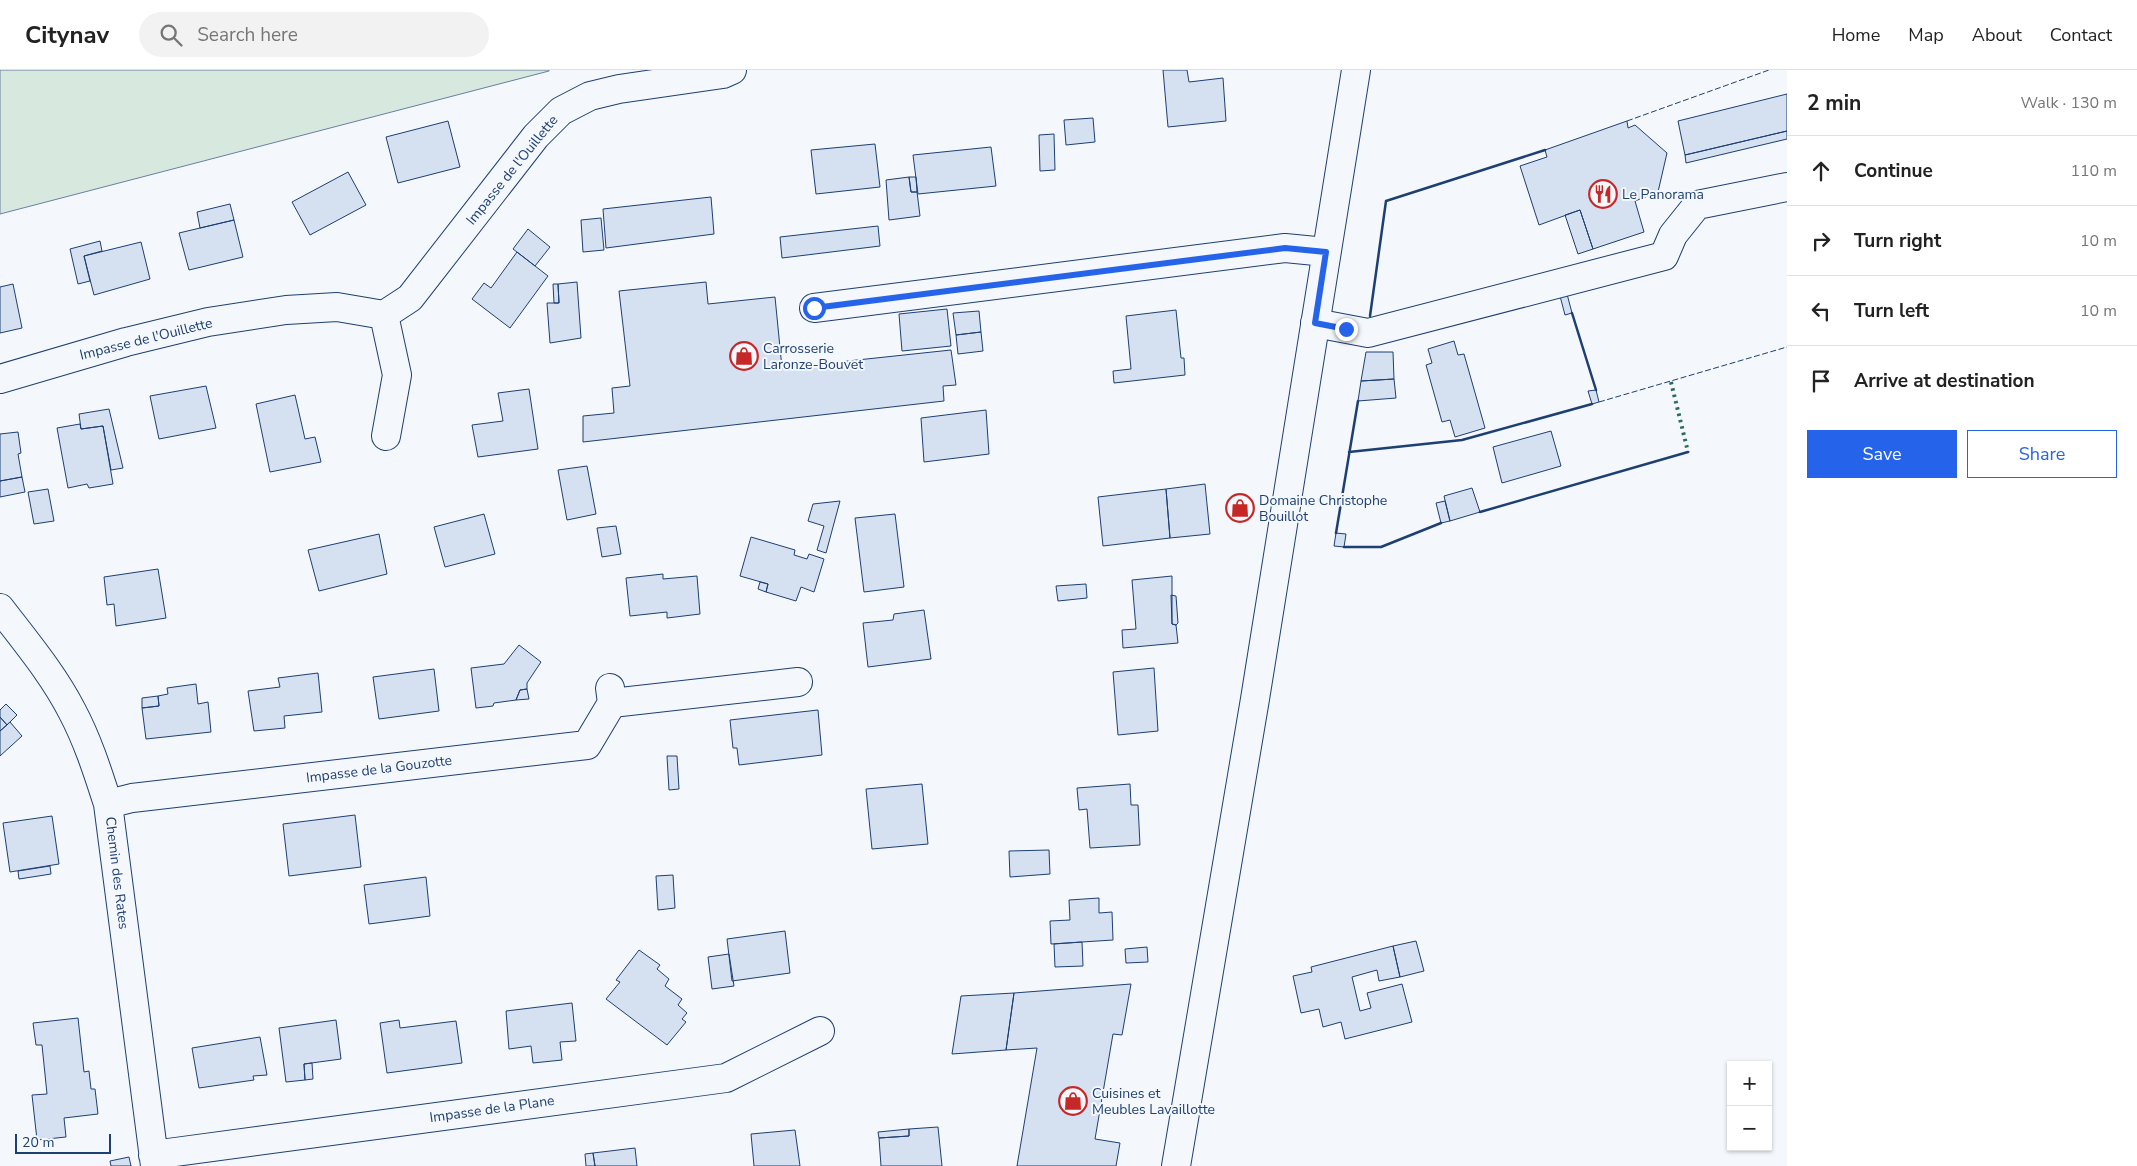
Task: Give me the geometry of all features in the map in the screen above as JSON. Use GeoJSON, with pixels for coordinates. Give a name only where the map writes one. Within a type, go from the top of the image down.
{"type":"FeatureCollection","features":[{"type":"Feature","properties":{"kind":"street","name":"Impasse de l'Ouillette"},"geometry":{"type":"LineString","coordinates":[[0,379],[126,342],[208,322],[286,310],[337,307],[384,314],[410,298],[536,136],[561,111],[590,96],[619,89],[723,74],[732,70]]}},
{"type":"Feature","properties":{"kind":"street"},"geometry":{"type":"LineString","coordinates":[[1176,1166],[1255,699],[1356,70]]}},
{"type":"Feature","properties":{"kind":"street"},"geometry":{"type":"LineString","coordinates":[[1315,323],[1368,333],[1664,256],[1672,235],[1698,204],[1787,187]]}},
{"type":"Feature","properties":{"kind":"street"},"geometry":{"type":"LineString","coordinates":[[814,308],[1285,248],[1326,252]]}},
{"type":"Feature","properties":{"kind":"street"},"geometry":{"type":"LineString","coordinates":[[384,314],[398,375],[386,436]]}},
{"type":"Feature","properties":{"kind":"street","name":"Chemin des Rates"},"geometry":{"type":"LineString","coordinates":[[0,608],[49,672],[72,711],[91,753],[108,804],[154,1160]]}},
{"type":"Feature","properties":{"kind":"street","name":"Impasse de la Gouzotte"},"geometry":{"type":"LineString","coordinates":[[108,804],[132,798],[586,745],[611,696],[798,682]]}},
{"type":"Feature","properties":{"kind":"street","name":"Impasse de la Plane"},"geometry":{"type":"LineString","coordinates":[[154,1160],[726,1078],[820,1031]]}},
{"type":"Feature","properties":{"kind":"shaded area"},"geometry":{"type":"Polygon","coordinates":[[[0,70],[549,70],[549,71],[0,214],[0,70]]]}},
{"type":"Feature","properties":{"kind":"building"},"geometry":{"type":"Polygon","coordinates":[[[1163,70],[1187,70],[1189,82],[1223,78],[1226,121],[1168,127],[1163,70]]]}},
{"type":"Feature","properties":{"kind":"building"},"geometry":{"type":"Polygon","coordinates":[[[1787,94],[1787,131],[1685,155],[1678,121],[1787,94]]]}},
{"type":"Feature","properties":{"kind":"building"},"geometry":{"type":"Polygon","coordinates":[[[1093,118],[1095,142],[1066,145],[1064,120],[1093,118]]]}},
{"type":"Feature","properties":{"kind":"building"},"geometry":{"type":"Polygon","coordinates":[[[448,121],[460,167],[398,183],[386,137],[448,121]]]}},
{"type":"Feature","properties":{"kind":"building"},"geometry":{"type":"Polygon","coordinates":[[[1627,121],[1628,128],[1635,125],[1667,153],[1658,192],[1635,201],[1644,232],[1593,249],[1580,210],[1539,225],[1520,166],[1547,157],[1545,150],[1627,121]]]}},
{"type":"Feature","properties":{"kind":"building"},"geometry":{"type":"Polygon","coordinates":[[[1787,131],[1787,139],[1686,163],[1685,155],[1787,131]]]}},
{"type":"Feature","properties":{"kind":"building"},"geometry":{"type":"Polygon","coordinates":[[[1054,134],[1055,170],[1040,171],[1039,135],[1054,134]]]}},
{"type":"Feature","properties":{"kind":"building"},"geometry":{"type":"Polygon","coordinates":[[[875,144],[880,187],[816,194],[811,150],[875,144]]]}},
{"type":"Feature","properties":{"kind":"building"},"geometry":{"type":"Polygon","coordinates":[[[991,147],[996,186],[918,194],[913,155],[991,147]]]}},
{"type":"Feature","properties":{"kind":"building"},"geometry":{"type":"Polygon","coordinates":[[[348,172],[366,205],[310,235],[292,202],[348,172]]]}},
{"type":"Feature","properties":{"kind":"building"},"geometry":{"type":"Polygon","coordinates":[[[909,177],[911,192],[917,192],[920,216],[889,220],[886,180],[909,177]]]}},
{"type":"Feature","properties":{"kind":"building"},"geometry":{"type":"Polygon","coordinates":[[[909,177],[916,177],[917,192],[911,192],[909,177]]]}},
{"type":"Feature","properties":{"kind":"building"},"geometry":{"type":"Polygon","coordinates":[[[711,197],[714,234],[606,248],[603,209],[711,197]]]}},
{"type":"Feature","properties":{"kind":"building"},"geometry":{"type":"Polygon","coordinates":[[[230,204],[234,220],[200,228],[197,212],[230,204]]]}},
{"type":"Feature","properties":{"kind":"building"},"geometry":{"type":"Polygon","coordinates":[[[1580,210],[1593,249],[1578,254],[1565,215],[1580,210]]]}},
{"type":"Feature","properties":{"kind":"building"},"geometry":{"type":"Polygon","coordinates":[[[601,218],[604,250],[583,252],[581,220],[601,218]]]}},
{"type":"Feature","properties":{"kind":"building"},"geometry":{"type":"Polygon","coordinates":[[[234,220],[243,257],[189,270],[179,233],[234,220]]]}},
{"type":"Feature","properties":{"kind":"building"},"geometry":{"type":"Polygon","coordinates":[[[878,226],[880,246],[782,258],[780,237],[878,226]]]}},
{"type":"Feature","properties":{"kind":"building"},"geometry":{"type":"Polygon","coordinates":[[[528,229],[550,247],[535,266],[513,249],[528,229]]]}},
{"type":"Feature","properties":{"kind":"building"},"geometry":{"type":"Polygon","coordinates":[[[100,241],[102,251],[84,256],[90,281],[78,284],[70,249],[100,241]]]}},
{"type":"Feature","properties":{"kind":"building"},"geometry":{"type":"Polygon","coordinates":[[[141,242],[150,279],[94,295],[84,256],[141,242]]]}},
{"type":"Feature","properties":{"kind":"building"},"geometry":{"type":"Polygon","coordinates":[[[517,252],[548,276],[510,328],[472,299],[484,283],[491,288],[517,252]]]}},
{"type":"Feature","properties":{"kind":"building"},"geometry":{"type":"Polygon","coordinates":[[[577,282],[581,338],[550,343],[547,303],[559,303],[558,284],[577,282]]]}},
{"type":"Feature","properties":{"kind":"building"},"geometry":{"type":"Polygon","coordinates":[[[706,282],[708,304],[775,297],[782,368],[951,350],[956,385],[943,386],[944,401],[583,442],[583,416],[614,413],[612,388],[630,386],[619,291],[706,282]]]}},
{"type":"Feature","properties":{"kind":"building"},"geometry":{"type":"Polygon","coordinates":[[[13,284],[22,328],[0,333],[0,287],[13,284]]]}},
{"type":"Feature","properties":{"kind":"building"},"geometry":{"type":"Polygon","coordinates":[[[553,284],[558,284],[559,303],[554,303],[553,284]]]}},
{"type":"Feature","properties":{"kind":"building"},"geometry":{"type":"Polygon","coordinates":[[[1567,294],[1572,313],[1565,315],[1560,296],[1567,294]]]}},
{"type":"Feature","properties":{"kind":"building"},"geometry":{"type":"Polygon","coordinates":[[[947,309],[951,346],[902,351],[899,314],[947,309]]]}},
{"type":"Feature","properties":{"kind":"building"},"geometry":{"type":"Polygon","coordinates":[[[1176,310],[1181,358],[1184,358],[1185,375],[1114,383],[1113,371],[1131,369],[1126,316],[1176,310]]]}},
{"type":"Feature","properties":{"kind":"building"},"geometry":{"type":"Polygon","coordinates":[[[979,311],[981,332],[956,335],[953,313],[979,311]]]}},
{"type":"Feature","properties":{"kind":"building"},"geometry":{"type":"Polygon","coordinates":[[[981,332],[983,351],[958,354],[956,335],[981,332]]]}},
{"type":"Feature","properties":{"kind":"building"},"geometry":{"type":"Polygon","coordinates":[[[1454,341],[1458,355],[1464,354],[1485,428],[1455,437],[1450,420],[1442,422],[1426,365],[1432,363],[1428,349],[1454,341]]]}},
{"type":"Feature","properties":{"kind":"building"},"geometry":{"type":"Polygon","coordinates":[[[1366,352],[1393,352],[1394,379],[1361,381],[1366,352]]]}},
{"type":"Feature","properties":{"kind":"building"},"geometry":{"type":"Polygon","coordinates":[[[1394,379],[1396,398],[1358,401],[1361,381],[1394,379]]]}},
{"type":"Feature","properties":{"kind":"building"},"geometry":{"type":"Polygon","coordinates":[[[206,386],[216,428],[159,439],[150,396],[206,386]]]}},
{"type":"Feature","properties":{"kind":"building"},"geometry":{"type":"Polygon","coordinates":[[[529,389],[538,449],[478,457],[472,425],[503,421],[498,393],[529,389]]]}},
{"type":"Feature","properties":{"kind":"building"},"geometry":{"type":"Polygon","coordinates":[[[1596,390],[1599,402],[1592,404],[1588,391],[1596,390]]]}},
{"type":"Feature","properties":{"kind":"building"},"geometry":{"type":"Polygon","coordinates":[[[295,395],[305,439],[315,437],[321,462],[270,472],[256,404],[295,395]]]}},
{"type":"Feature","properties":{"kind":"building"},"geometry":{"type":"Polygon","coordinates":[[[109,409],[123,468],[111,470],[103,426],[81,429],[79,414],[109,409]]]}},
{"type":"Feature","properties":{"kind":"building"},"geometry":{"type":"Polygon","coordinates":[[[986,410],[989,454],[924,462],[921,418],[986,410]]]}},
{"type":"Feature","properties":{"kind":"building"},"geometry":{"type":"Polygon","coordinates":[[[80,424],[81,429],[103,426],[113,484],[89,488],[87,484],[68,488],[57,428],[80,424]]]}},
{"type":"Feature","properties":{"kind":"building"},"geometry":{"type":"Polygon","coordinates":[[[1551,431],[1561,466],[1502,483],[1493,447],[1551,431]]]}},
{"type":"Feature","properties":{"kind":"building"},"geometry":{"type":"Polygon","coordinates":[[[18,432],[21,453],[18,454],[22,477],[0,481],[0,434],[18,432]]]}},
{"type":"Feature","properties":{"kind":"building"},"geometry":{"type":"Polygon","coordinates":[[[587,466],[596,514],[567,520],[558,470],[587,466]]]}},
{"type":"Feature","properties":{"kind":"building"},"geometry":{"type":"Polygon","coordinates":[[[22,477],[25,492],[0,497],[0,481],[22,477]]]}},
{"type":"Feature","properties":{"kind":"building"},"geometry":{"type":"Polygon","coordinates":[[[1205,484],[1210,534],[1170,538],[1166,489],[1205,484]]]}},
{"type":"Feature","properties":{"kind":"building"},"geometry":{"type":"Polygon","coordinates":[[[1472,488],[1480,512],[1450,521],[1444,496],[1472,488]]]}},
{"type":"Feature","properties":{"kind":"building"},"geometry":{"type":"Polygon","coordinates":[[[48,489],[54,521],[34,524],[28,492],[48,489]]]}},
{"type":"Feature","properties":{"kind":"building"},"geometry":{"type":"Polygon","coordinates":[[[1166,489],[1170,538],[1103,546],[1098,497],[1166,489]]]}},
{"type":"Feature","properties":{"kind":"building"},"geometry":{"type":"Polygon","coordinates":[[[840,501],[826,553],[817,550],[824,526],[808,521],[813,504],[840,501]]]}},
{"type":"Feature","properties":{"kind":"building"},"geometry":{"type":"Polygon","coordinates":[[[1445,501],[1450,521],[1441,523],[1436,503],[1445,501]]]}},
{"type":"Feature","properties":{"kind":"building"},"geometry":{"type":"Polygon","coordinates":[[[484,514],[495,554],[445,567],[434,527],[484,514]]]}},
{"type":"Feature","properties":{"kind":"building"},"geometry":{"type":"Polygon","coordinates":[[[895,514],[904,587],[864,592],[855,518],[895,514]]]}},
{"type":"Feature","properties":{"kind":"building"},"geometry":{"type":"Polygon","coordinates":[[[616,526],[621,554],[602,557],[597,528],[616,526]]]}},
{"type":"Feature","properties":{"kind":"building"},"geometry":{"type":"Polygon","coordinates":[[[1336,533],[1346,534],[1344,547],[1334,546],[1336,533]]]}},
{"type":"Feature","properties":{"kind":"building"},"geometry":{"type":"Polygon","coordinates":[[[379,534],[387,574],[319,591],[308,550],[379,534]]]}},
{"type":"Feature","properties":{"kind":"building"},"geometry":{"type":"Polygon","coordinates":[[[751,537],[795,550],[794,555],[807,559],[809,554],[824,559],[814,592],[801,587],[796,601],[766,592],[768,584],[740,576],[751,537]]]}},
{"type":"Feature","properties":{"kind":"building"},"geometry":{"type":"Polygon","coordinates":[[[158,569],[166,618],[116,626],[114,604],[107,605],[104,577],[158,569]]]}},
{"type":"Feature","properties":{"kind":"building"},"geometry":{"type":"Polygon","coordinates":[[[663,574],[663,579],[697,576],[700,614],[667,618],[667,612],[630,616],[626,578],[663,574]]]}},
{"type":"Feature","properties":{"kind":"building"},"geometry":{"type":"Polygon","coordinates":[[[1172,576],[1172,624],[1176,625],[1178,643],[1123,648],[1122,630],[1136,629],[1132,580],[1172,576]]]}},
{"type":"Feature","properties":{"kind":"building"},"geometry":{"type":"Polygon","coordinates":[[[760,582],[768,584],[766,592],[758,589],[760,582]]]}},
{"type":"Feature","properties":{"kind":"building"},"geometry":{"type":"Polygon","coordinates":[[[1086,584],[1087,598],[1058,601],[1056,586],[1086,584]]]}},
{"type":"Feature","properties":{"kind":"building"},"geometry":{"type":"Polygon","coordinates":[[[1171,595],[1176,596],[1178,623],[1176,625],[1172,624],[1171,595]]]}},
{"type":"Feature","properties":{"kind":"building"},"geometry":{"type":"Polygon","coordinates":[[[924,610],[931,659],[868,667],[863,623],[893,620],[894,614],[924,610]]]}},
{"type":"Feature","properties":{"kind":"building"},"geometry":{"type":"Polygon","coordinates":[[[519,645],[541,662],[527,683],[527,689],[520,690],[516,700],[476,708],[471,668],[504,664],[519,645]]]}},
{"type":"Feature","properties":{"kind":"building"},"geometry":{"type":"Polygon","coordinates":[[[1154,668],[1158,731],[1118,735],[1113,672],[1154,668]]]}},
{"type":"Feature","properties":{"kind":"building"},"geometry":{"type":"Polygon","coordinates":[[[434,669],[439,711],[379,719],[373,677],[434,669]]]}},
{"type":"Feature","properties":{"kind":"building"},"geometry":{"type":"Polygon","coordinates":[[[318,673],[322,712],[284,716],[285,728],[254,731],[248,691],[280,687],[278,678],[318,673]]]}},
{"type":"Feature","properties":{"kind":"building"},"geometry":{"type":"Polygon","coordinates":[[[196,684],[198,704],[208,702],[211,732],[146,739],[142,708],[159,706],[158,696],[168,694],[167,688],[196,684]]]}},
{"type":"Feature","properties":{"kind":"building"},"geometry":{"type":"Polygon","coordinates":[[[527,689],[529,699],[516,700],[520,690],[527,689]]]}},
{"type":"Feature","properties":{"kind":"building"},"geometry":{"type":"Polygon","coordinates":[[[158,696],[159,706],[142,708],[142,698],[158,696]]]}},
{"type":"Feature","properties":{"kind":"building"},"geometry":{"type":"Polygon","coordinates":[[[6,704],[17,715],[7,725],[0,717],[0,710],[6,704]]]}},
{"type":"Feature","properties":{"kind":"building"},"geometry":{"type":"Polygon","coordinates":[[[818,710],[822,755],[739,765],[737,748],[733,748],[730,720],[818,710]]]}},
{"type":"Feature","properties":{"kind":"building"},"geometry":{"type":"Polygon","coordinates":[[[0,717],[7,725],[0,731],[0,717]]]}},
{"type":"Feature","properties":{"kind":"building"},"geometry":{"type":"Polygon","coordinates":[[[10,722],[22,736],[0,756],[0,731],[10,722]]]}},
{"type":"Feature","properties":{"kind":"building"},"geometry":{"type":"Polygon","coordinates":[[[667,756],[677,756],[679,789],[669,790],[667,756]]]}},
{"type":"Feature","properties":{"kind":"building"},"geometry":{"type":"Polygon","coordinates":[[[922,784],[928,844],[872,849],[866,789],[922,784]]]}},
{"type":"Feature","properties":{"kind":"building"},"geometry":{"type":"Polygon","coordinates":[[[1130,784],[1131,805],[1138,805],[1140,845],[1090,848],[1087,809],[1079,810],[1077,788],[1130,784]]]}},
{"type":"Feature","properties":{"kind":"building"},"geometry":{"type":"Polygon","coordinates":[[[355,815],[361,867],[289,876],[283,824],[355,815]]]}},
{"type":"Feature","properties":{"kind":"building"},"geometry":{"type":"Polygon","coordinates":[[[52,816],[59,864],[10,872],[3,823],[52,816]]]}},
{"type":"Feature","properties":{"kind":"building"},"geometry":{"type":"Polygon","coordinates":[[[1049,850],[1050,874],[1010,877],[1009,851],[1049,850]]]}},
{"type":"Feature","properties":{"kind":"building"},"geometry":{"type":"Polygon","coordinates":[[[50,866],[51,874],[19,879],[18,871],[50,866]]]}},
{"type":"Feature","properties":{"kind":"building"},"geometry":{"type":"Polygon","coordinates":[[[673,875],[675,908],[658,910],[656,876],[673,875]]]}},
{"type":"Feature","properties":{"kind":"building"},"geometry":{"type":"Polygon","coordinates":[[[426,877],[430,916],[369,924],[364,885],[426,877]]]}},
{"type":"Feature","properties":{"kind":"building"},"geometry":{"type":"Polygon","coordinates":[[[1099,898],[1099,913],[1112,912],[1113,940],[1051,944],[1050,921],[1070,920],[1069,900],[1099,898]]]}},
{"type":"Feature","properties":{"kind":"building"},"geometry":{"type":"Polygon","coordinates":[[[785,931],[790,973],[732,981],[727,939],[785,931]]]}},
{"type":"Feature","properties":{"kind":"building"},"geometry":{"type":"Polygon","coordinates":[[[1416,941],[1424,971],[1400,977],[1393,946],[1416,941]]]}},
{"type":"Feature","properties":{"kind":"building"},"geometry":{"type":"Polygon","coordinates":[[[1082,942],[1083,966],[1055,967],[1054,944],[1082,942]]]}},
{"type":"Feature","properties":{"kind":"building"},"geometry":{"type":"Polygon","coordinates":[[[1393,946],[1400,977],[1379,981],[1377,970],[1352,977],[1360,1011],[1371,1008],[1367,993],[1402,984],[1412,1022],[1345,1039],[1341,1022],[1323,1027],[1319,1009],[1301,1013],[1293,976],[1312,972],[1311,967],[1393,946]]]}},
{"type":"Feature","properties":{"kind":"building"},"geometry":{"type":"Polygon","coordinates":[[[1147,947],[1148,962],[1126,963],[1125,949],[1147,947]]]}},
{"type":"Feature","properties":{"kind":"building"},"geometry":{"type":"Polygon","coordinates":[[[639,950],[660,965],[657,969],[669,979],[665,986],[682,999],[678,1005],[687,1013],[682,1019],[686,1022],[667,1045],[606,999],[620,982],[616,980],[639,950]]]}},
{"type":"Feature","properties":{"kind":"building"},"geometry":{"type":"Polygon","coordinates":[[[729,954],[734,986],[712,989],[708,957],[729,954]]]}},
{"type":"Feature","properties":{"kind":"building"},"geometry":{"type":"Polygon","coordinates":[[[1131,984],[1122,1035],[1113,1034],[1095,1139],[1120,1143],[1116,1166],[1017,1166],[1037,1048],[1006,1050],[1014,993],[1131,984]]]}},
{"type":"Feature","properties":{"kind":"building"},"geometry":{"type":"Polygon","coordinates":[[[1014,993],[1006,1050],[952,1054],[961,996],[1014,993]]]}},
{"type":"Feature","properties":{"kind":"building"},"geometry":{"type":"Polygon","coordinates":[[[572,1003],[576,1041],[560,1042],[562,1060],[533,1063],[531,1046],[509,1049],[506,1011],[572,1003]]]}},
{"type":"Feature","properties":{"kind":"building"},"geometry":{"type":"Polygon","coordinates":[[[78,1018],[84,1072],[89,1071],[91,1089],[95,1089],[98,1114],[64,1118],[66,1137],[37,1140],[32,1095],[47,1094],[42,1045],[36,1045],[33,1023],[78,1018]]]}},
{"type":"Feature","properties":{"kind":"building"},"geometry":{"type":"Polygon","coordinates":[[[336,1020],[341,1059],[304,1064],[305,1080],[286,1082],[279,1028],[336,1020]]]}},
{"type":"Feature","properties":{"kind":"building"},"geometry":{"type":"Polygon","coordinates":[[[399,1020],[400,1028],[456,1021],[462,1063],[387,1073],[380,1023],[399,1020]]]}},
{"type":"Feature","properties":{"kind":"building"},"geometry":{"type":"Polygon","coordinates":[[[260,1037],[267,1075],[253,1076],[254,1080],[199,1088],[192,1048],[260,1037]]]}},
{"type":"Feature","properties":{"kind":"building"},"geometry":{"type":"Polygon","coordinates":[[[312,1063],[313,1079],[305,1080],[304,1064],[312,1063]]]}},
{"type":"Feature","properties":{"kind":"building"},"geometry":{"type":"Polygon","coordinates":[[[938,1127],[942,1166],[881,1166],[879,1138],[909,1136],[909,1129],[938,1127]]]}},
{"type":"Feature","properties":{"kind":"building"},"geometry":{"type":"Polygon","coordinates":[[[909,1129],[909,1136],[879,1138],[878,1132],[909,1129]]]}},
{"type":"Feature","properties":{"kind":"building"},"geometry":{"type":"Polygon","coordinates":[[[795,1130],[800,1166],[754,1166],[751,1134],[795,1130]]]}},
{"type":"Feature","properties":{"kind":"building"},"geometry":{"type":"Polygon","coordinates":[[[635,1148],[637,1166],[595,1166],[593,1153],[635,1148]]]}},
{"type":"Feature","properties":{"kind":"building"},"geometry":{"type":"Polygon","coordinates":[[[593,1153],[595,1166],[586,1166],[585,1154],[593,1153]]]}},
{"type":"Feature","properties":{"kind":"building"},"geometry":{"type":"Polygon","coordinates":[[[129,1157],[131,1166],[111,1166],[110,1161],[129,1157]]]}},
{"type":"Feature","properties":{"kind":"hedge"},"geometry":{"type":"LineString","coordinates":[[1671,382],[1688,452]]}},
{"type":"Feature","properties":{"kind":"fence"},"geometry":{"type":"LineString","coordinates":[[1627,121],[1769,70]]}},
{"type":"Feature","properties":{"kind":"fence"},"geometry":{"type":"LineString","coordinates":[[1599,402],[1787,347]]}},
{"type":"Feature","properties":{"kind":"wall"},"geometry":{"type":"LineString","coordinates":[[1370,316],[1386,201],[1545,150]]}},
{"type":"Feature","properties":{"kind":"wall"},"geometry":{"type":"LineString","coordinates":[[1572,313],[1596,390]]}},
{"type":"Feature","properties":{"kind":"wall"},"geometry":{"type":"LineString","coordinates":[[1336,533],[1358,401]]}},
{"type":"Feature","properties":{"kind":"wall"},"geometry":{"type":"LineString","coordinates":[[1349,452],[1462,440],[1592,404]]}},
{"type":"Feature","properties":{"kind":"wall"},"geometry":{"type":"LineString","coordinates":[[1480,512],[1688,452]]}},
{"type":"Feature","properties":{"kind":"wall"},"geometry":{"type":"LineString","coordinates":[[1344,547],[1381,547],[1441,523]]}},
{"type":"Feature","properties":{"kind":"place","name":"Le Panorama"},"geometry":{"type":"Point","coordinates":[1603,194]}},
{"type":"Feature","properties":{"kind":"place","name":"Carrosserie Laronze-Bouvet"},"geometry":{"type":"Point","coordinates":[744,356]}},
{"type":"Feature","properties":{"kind":"place","name":"Domaine Christophe Bouillot"},"geometry":{"type":"Point","coordinates":[1240,508]}},
{"type":"Feature","properties":{"kind":"place","name":"Cuisines et Meubles Lavaillotte"},"geometry":{"type":"Point","coordinates":[1073,1101]}},
{"type":"Feature","properties":{"kind":"route"},"geometry":{"type":"LineString","coordinates":[[814,308],[1285,248],[1326,252],[1315,323],[1346,329]]}}]}
